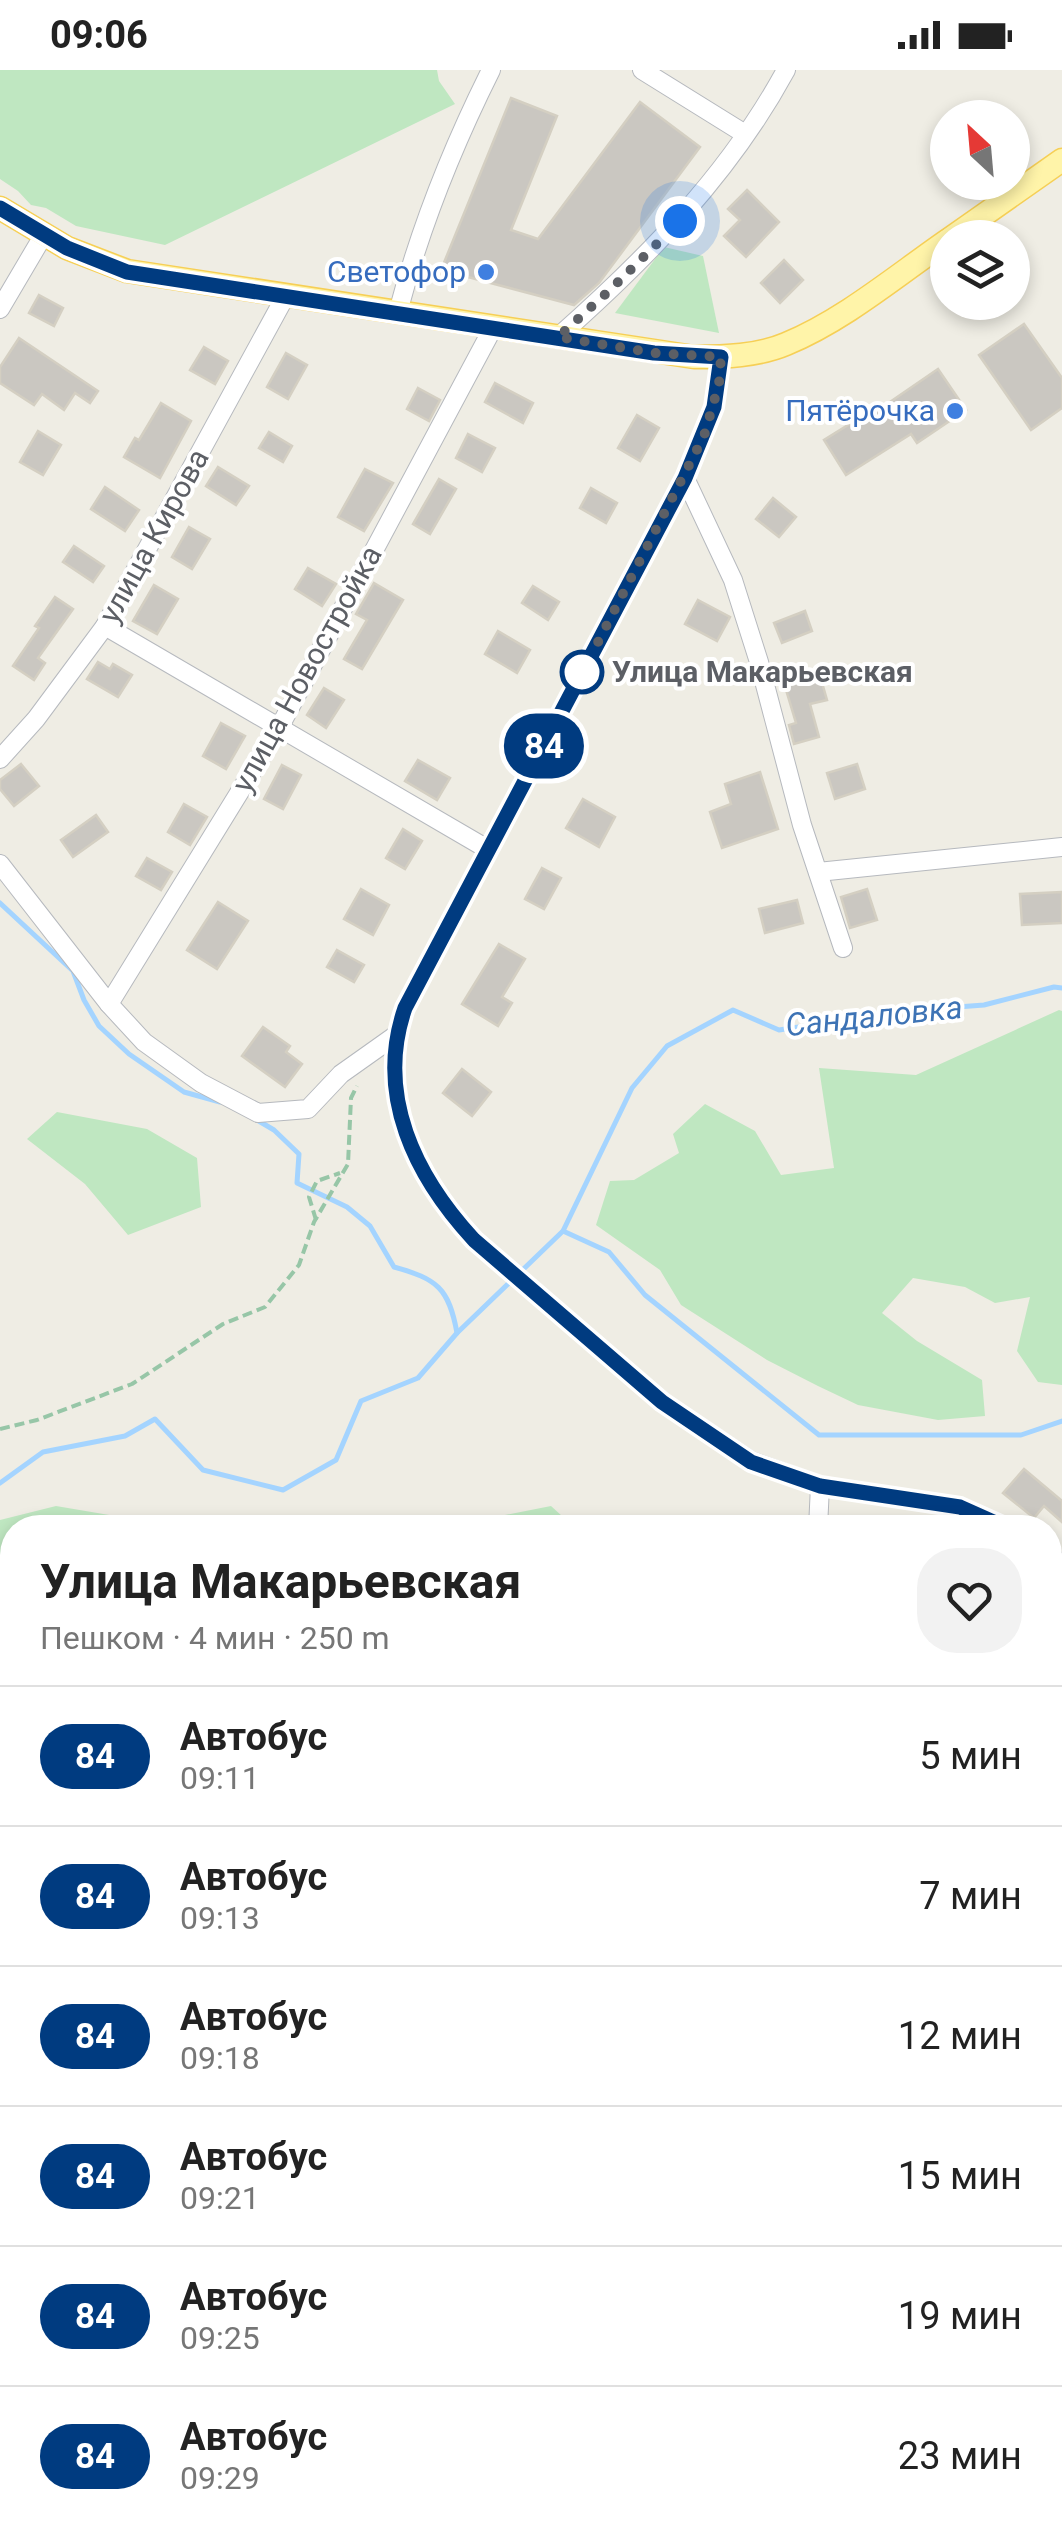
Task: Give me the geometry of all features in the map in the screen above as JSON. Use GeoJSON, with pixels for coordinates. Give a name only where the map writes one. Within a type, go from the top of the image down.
{"type":"FeatureCollection","features":[{"type":"Feature","properties":{"kind":"main road"},"geometry":{"type":"LineString","coordinates":[[976,220],[1062,160]]}},
{"type":"Feature","properties":{"kind":"main road"},"geometry":{"type":"LineString","coordinates":[[0,208],[42,236],[127,272],[654,353],[721,357],[783,346],[930,252]]}},
{"type":"Feature","properties":{"kind":"street"},"geometry":{"type":"LineString","coordinates":[[398,312],[412,258],[456,142],[491,70]]}},
{"type":"Feature","properties":{"kind":"street"},"geometry":{"type":"LineString","coordinates":[[642,70],[746,134]]}},
{"type":"Feature","properties":{"kind":"street"},"geometry":{"type":"LineString","coordinates":[[558,337],[680,221],[746,134],[786,70]]}},
{"type":"Feature","properties":{"kind":"street"},"geometry":{"type":"LineString","coordinates":[[0,310],[42,236]]}},
{"type":"Feature","properties":{"kind":"street","name":"улица Кирова"},"geometry":{"type":"LineString","coordinates":[[0,759],[36,719],[105,626],[286,297]]}},
{"type":"Feature","properties":{"kind":"street","name":"улица Новостройка"},"geometry":{"type":"LineString","coordinates":[[109,1004],[278,728],[494,326]]}},
{"type":"Feature","properties":{"kind":"street"},"geometry":{"type":"LineString","coordinates":[[721,357],[714,407],[685,478],[405,1008],[396,1035],[395,1095],[413,1154],[454,1218],[548,1306],[662,1402],[751,1462],[820,1486],[960,1507],[978,1515]]}},
{"type":"Feature","properties":{"kind":"street"},"geometry":{"type":"LineString","coordinates":[[685,478],[733,580],[802,825],[843,948]]}},
{"type":"Feature","properties":{"kind":"street"},"geometry":{"type":"LineString","coordinates":[[105,626],[489,850]]}},
{"type":"Feature","properties":{"kind":"street"},"geometry":{"type":"LineString","coordinates":[[818,872],[1062,847]]}},
{"type":"Feature","properties":{"kind":"street"},"geometry":{"type":"LineString","coordinates":[[0,864],[109,1004],[144,1042],[201,1083],[258,1113],[308,1109],[341,1074],[396,1035]]}},
{"type":"Feature","properties":{"kind":"street"},"geometry":{"type":"LineString","coordinates":[[819,1515],[820,1486]]}},
{"type":"Feature","properties":{"kind":"path"},"geometry":{"type":"LineString","coordinates":[[0,1428],[37,1420],[132,1384],[223,1324],[265,1307],[299,1265],[316,1220],[348,1164],[350,1098],[359,1083]]}},
{"type":"Feature","properties":{"kind":"path"},"geometry":{"type":"LineString","coordinates":[[316,1220],[309,1197],[317,1182],[344,1172]]}},
{"type":"Feature","properties":{"kind":"green space"},"geometry":{"type":"Polygon","coordinates":[[[0,70],[437,70],[439,81],[455,104],[165,245],[76,226],[46,208],[31,205],[0,179],[0,70]]]}},
{"type":"Feature","properties":{"kind":"green space"},"geometry":{"type":"Polygon","coordinates":[[[664,247],[703,256],[719,333],[615,313],[664,247]]]}},
{"type":"Feature","properties":{"kind":"green space"},"geometry":{"type":"Polygon","coordinates":[[[1059,1010],[1062,1385],[1038,1382],[1017,1351],[1030,1297],[995,1303],[965,1287],[913,1278],[882,1313],[917,1341],[982,1380],[985,1416],[938,1420],[858,1405],[767,1360],[681,1305],[660,1270],[596,1225],[610,1181],[634,1180],[679,1153],[673,1134],[705,1104],[755,1131],[781,1175],[834,1168],[819,1068],[916,1075],[1059,1010]]]}},
{"type":"Feature","properties":{"kind":"green space"},"geometry":{"type":"Polygon","coordinates":[[[57,1112],[147,1129],[197,1158],[201,1207],[128,1235],[85,1184],[27,1139],[57,1112]]]}},
{"type":"Feature","properties":{"kind":"green space"},"geometry":{"type":"Polygon","coordinates":[[[56,1506],[109,1515],[20,1515],[56,1506]]]}},
{"type":"Feature","properties":{"kind":"green space"},"geometry":{"type":"Polygon","coordinates":[[[551,1506],[561,1515],[506,1515],[551,1506]]]}},
{"type":"Feature","properties":{"kind":"building"},"geometry":{"type":"Polygon","coordinates":[[[511,98],[557,116],[511,230],[538,239],[640,102],[700,147],[599,283],[574,305],[441,270],[511,98]]]}},
{"type":"Feature","properties":{"kind":"building"},"geometry":{"type":"Polygon","coordinates":[[[747,190],[779,222],[746,257],[724,236],[740,220],[728,209],[747,190]]]}},
{"type":"Feature","properties":{"kind":"building"},"geometry":{"type":"Polygon","coordinates":[[[784,260],[803,280],[780,303],[761,283],[784,260]]]}},
{"type":"Feature","properties":{"kind":"building"},"geometry":{"type":"Polygon","coordinates":[[[39,295],[63,308],[54,326],[29,313],[39,295]]]}},
{"type":"Feature","properties":{"kind":"building"},"geometry":{"type":"Polygon","coordinates":[[[1024,324],[1062,378],[1062,408],[1031,430],[979,355],[1024,324]]]}},
{"type":"Feature","properties":{"kind":"building"},"geometry":{"type":"Polygon","coordinates":[[[19,338],[98,391],[90,403],[75,393],[64,410],[42,394],[34,405],[0,383],[0,367],[19,338]]]}},
{"type":"Feature","properties":{"kind":"building"},"geometry":{"type":"Polygon","coordinates":[[[204,347],[228,361],[215,384],[190,370],[204,347]]]}},
{"type":"Feature","properties":{"kind":"building"},"geometry":{"type":"Polygon","coordinates":[[[286,353],[307,365],[288,399],[267,387],[286,353]]]}},
{"type":"Feature","properties":{"kind":"building"},"geometry":{"type":"Polygon","coordinates":[[[938,369],[966,410],[917,443],[911,434],[846,475],[824,440],[869,412],[871,415],[938,369]]]}},
{"type":"Feature","properties":{"kind":"building"},"geometry":{"type":"Polygon","coordinates":[[[495,383],[533,403],[523,423],[485,402],[495,383]]]}},
{"type":"Feature","properties":{"kind":"building"},"geometry":{"type":"Polygon","coordinates":[[[418,388],[440,400],[429,421],[407,409],[418,388]]]}},
{"type":"Feature","properties":{"kind":"building"},"geometry":{"type":"Polygon","coordinates":[[[161,403],[191,421],[160,478],[124,457],[161,403]]]}},
{"type":"Feature","properties":{"kind":"building"},"geometry":{"type":"Polygon","coordinates":[[[637,415],[659,428],[640,461],[618,448],[637,415]]]}},
{"type":"Feature","properties":{"kind":"building"},"geometry":{"type":"Polygon","coordinates":[[[38,431],[61,445],[43,475],[20,462],[38,431]]]}},
{"type":"Feature","properties":{"kind":"building"},"geometry":{"type":"Polygon","coordinates":[[[269,432],[292,446],[283,462],[259,448],[269,432]]]}},
{"type":"Feature","properties":{"kind":"building"},"geometry":{"type":"Polygon","coordinates":[[[468,434],[495,448],[482,472],[456,458],[468,434]]]}},
{"type":"Feature","properties":{"kind":"building"},"geometry":{"type":"Polygon","coordinates":[[[218,467],[249,486],[236,505],[206,486],[218,467]]]}},
{"type":"Feature","properties":{"kind":"building"},"geometry":{"type":"Polygon","coordinates":[[[365,469],[393,483],[364,531],[338,517],[365,469]]]}},
{"type":"Feature","properties":{"kind":"building"},"geometry":{"type":"Polygon","coordinates":[[[439,479],[456,489],[430,534],[413,524],[439,479]]]}},
{"type":"Feature","properties":{"kind":"building"},"geometry":{"type":"Polygon","coordinates":[[[105,487],[139,510],[125,531],[91,509],[105,487]]]}},
{"type":"Feature","properties":{"kind":"building"},"geometry":{"type":"Polygon","coordinates":[[[591,488],[617,503],[606,523],[580,508],[591,488]]]}},
{"type":"Feature","properties":{"kind":"building"},"geometry":{"type":"Polygon","coordinates":[[[773,498],[796,517],[779,537],[756,519],[773,498]]]}},
{"type":"Feature","properties":{"kind":"building"},"geometry":{"type":"Polygon","coordinates":[[[189,527],[210,539],[192,569],[172,557],[189,527]]]}},
{"type":"Feature","properties":{"kind":"building"},"geometry":{"type":"Polygon","coordinates":[[[74,546],[104,566],[93,582],[63,562],[74,546]]]}},
{"type":"Feature","properties":{"kind":"building"},"geometry":{"type":"Polygon","coordinates":[[[308,568],[336,584],[322,606],[295,589],[308,568]]]}},
{"type":"Feature","properties":{"kind":"building"},"geometry":{"type":"Polygon","coordinates":[[[374,583],[403,600],[362,669],[344,659],[367,620],[356,614],[374,583]]]}},
{"type":"Feature","properties":{"kind":"building"},"geometry":{"type":"Polygon","coordinates":[[[154,585],[178,599],[157,634],[133,621],[154,585]]]}},
{"type":"Feature","properties":{"kind":"building"},"geometry":{"type":"Polygon","coordinates":[[[533,586],[559,602],[548,620],[522,603],[533,586]]]}},
{"type":"Feature","properties":{"kind":"building"},"geometry":{"type":"Polygon","coordinates":[[[55,597],[73,609],[38,658],[45,663],[34,680],[13,666],[55,597]]]}},
{"type":"Feature","properties":{"kind":"building"},"geometry":{"type":"Polygon","coordinates":[[[698,600],[730,617],[717,641],[685,624],[698,600]]]}},
{"type":"Feature","properties":{"kind":"building"},"geometry":{"type":"Polygon","coordinates":[[[805,611],[812,631],[782,643],[774,623],[805,611]]]}},
{"type":"Feature","properties":{"kind":"building"},"geometry":{"type":"Polygon","coordinates":[[[498,631],[530,650],[517,673],[485,654],[498,631]]]}},
{"type":"Feature","properties":{"kind":"building"},"geometry":{"type":"Polygon","coordinates":[[[98,662],[110,669],[113,664],[132,675],[118,697],[87,679],[98,662]]]}},
{"type":"Feature","properties":{"kind":"building"},"geometry":{"type":"Polygon","coordinates":[[[819,672],[827,700],[810,704],[819,737],[794,744],[789,725],[796,723],[784,683],[819,672]]]}},
{"type":"Feature","properties":{"kind":"building"},"geometry":{"type":"Polygon","coordinates":[[[324,688],[344,700],[326,728],[307,715],[324,688]]]}},
{"type":"Feature","properties":{"kind":"building"},"geometry":{"type":"Polygon","coordinates":[[[221,723],[245,736],[226,769],[203,756],[221,723]]]}},
{"type":"Feature","properties":{"kind":"building"},"geometry":{"type":"Polygon","coordinates":[[[418,760],[450,778],[437,800],[405,781],[418,760]]]}},
{"type":"Feature","properties":{"kind":"building"},"geometry":{"type":"Polygon","coordinates":[[[21,764],[39,786],[14,806],[0,789],[0,780],[21,764]]]}},
{"type":"Feature","properties":{"kind":"building"},"geometry":{"type":"Polygon","coordinates":[[[857,764],[865,789],[835,799],[827,773],[857,764]]]}},
{"type":"Feature","properties":{"kind":"building"},"geometry":{"type":"Polygon","coordinates":[[[282,765],[301,775],[283,809],[264,799],[282,765]]]}},
{"type":"Feature","properties":{"kind":"building"},"geometry":{"type":"Polygon","coordinates":[[[760,772],[778,829],[722,848],[710,812],[731,804],[725,784],[760,772]]]}},
{"type":"Feature","properties":{"kind":"building"},"geometry":{"type":"Polygon","coordinates":[[[583,799],[615,817],[599,847],[566,828],[583,799]]]}},
{"type":"Feature","properties":{"kind":"building"},"geometry":{"type":"Polygon","coordinates":[[[184,804],[207,817],[190,845],[168,832],[184,804]]]}},
{"type":"Feature","properties":{"kind":"building"},"geometry":{"type":"Polygon","coordinates":[[[96,815],[108,832],[73,857],[61,840],[96,815]]]}},
{"type":"Feature","properties":{"kind":"building"},"geometry":{"type":"Polygon","coordinates":[[[403,829],[422,841],[405,869],[386,858],[403,829]]]}},
{"type":"Feature","properties":{"kind":"building"},"geometry":{"type":"Polygon","coordinates":[[[147,858],[172,872],[161,890],[136,876],[147,858]]]}},
{"type":"Feature","properties":{"kind":"building"},"geometry":{"type":"Polygon","coordinates":[[[542,868],[561,878],[544,909],[525,899],[542,868]]]}},
{"type":"Feature","properties":{"kind":"building"},"geometry":{"type":"Polygon","coordinates":[[[361,889],[389,905],[373,935],[344,919],[361,889]]]}},
{"type":"Feature","properties":{"kind":"building"},"geometry":{"type":"Polygon","coordinates":[[[867,889],[877,920],[850,928],[841,897],[867,889]]]}},
{"type":"Feature","properties":{"kind":"building"},"geometry":{"type":"Polygon","coordinates":[[[1062,892],[1062,923],[1022,925],[1020,894],[1062,892]]]}},
{"type":"Feature","properties":{"kind":"building"},"geometry":{"type":"Polygon","coordinates":[[[797,900],[803,923],[765,933],[759,909],[797,900]]]}},
{"type":"Feature","properties":{"kind":"building"},"geometry":{"type":"Polygon","coordinates":[[[218,902],[248,921],[217,969],[187,950],[218,902]]]}},
{"type":"Feature","properties":{"kind":"building"},"geometry":{"type":"Polygon","coordinates":[[[499,944],[525,959],[502,997],[512,1003],[498,1026],[462,1004],[499,944]]]}},
{"type":"Feature","properties":{"kind":"building"},"geometry":{"type":"Polygon","coordinates":[[[337,950],[364,965],[354,982],[327,967],[337,950]]]}},
{"type":"Feature","properties":{"kind":"building"},"geometry":{"type":"Polygon","coordinates":[[[263,1027],[290,1046],[286,1052],[302,1064],[285,1087],[242,1056],[263,1027]]]}},
{"type":"Feature","properties":{"kind":"building"},"geometry":{"type":"Polygon","coordinates":[[[462,1069],[491,1092],[472,1116],[443,1093],[462,1069]]]}},
{"type":"Feature","properties":{"kind":"building"},"geometry":{"type":"Polygon","coordinates":[[[1024,1469],[1062,1501],[1062,1515],[1054,1515],[1044,1506],[1036,1515],[1030,1515],[1003,1493],[1024,1469]]]}},
{"type":"Feature","properties":{"kind":"waterway"},"geometry":{"type":"LineString","coordinates":[[0,903],[73,971],[99,1026],[129,1054],[184,1092],[220,1102]]}},
{"type":"Feature","properties":{"kind":"waterway","name":"Сандаловка"},"geometry":{"type":"LineString","coordinates":[[0,1483],[43,1452],[125,1436],[155,1419],[203,1470],[283,1490],[336,1460],[361,1401],[418,1378],[457,1333],[563,1231],[632,1088],[667,1046],[733,1010],[779,1030],[904,1011],[984,1005],[1062,988]]}},
{"type":"Feature","properties":{"kind":"waterway"},"geometry":{"type":"LineString","coordinates":[[257,1120],[299,1154],[297,1183],[347,1207],[370,1226],[394,1267],[421,1276],[439,1288],[450,1305],[457,1333]]}},
{"type":"Feature","properties":{"kind":"waterway"},"geometry":{"type":"LineString","coordinates":[[563,1231],[609,1252],[645,1295],[819,1435],[1021,1435],[1062,1421]]}},
{"type":"Feature","properties":{"kind":"bus line","name":"84"},"geometry":{"type":"LineString","coordinates":[[0,208],[42,236],[127,272],[654,353],[721,357],[714,407],[685,478],[405,1008],[396,1035],[395,1068],[395,1095],[402,1126],[430,1183],[474,1240],[662,1402],[712,1438],[751,1462],[820,1486],[931,1500],[984,1515]]}},
{"type":"Feature","properties":{"kind":"place","name":"Светофор"},"geometry":{"type":"Point","coordinates":[486,272]}},
{"type":"Feature","properties":{"kind":"place","name":"Пятёрочка"},"geometry":{"type":"Point","coordinates":[955,411]}},
{"type":"Feature","properties":{"kind":"place","name":"Улица Макарьевская"},"geometry":{"type":"Point","coordinates":[582,672]}},
{"type":"Feature","properties":{"kind":"route"},"geometry":{"type":"LineString","coordinates":[[582,672],[578,681],[704,436],[719,384],[721,357],[654,353],[558,337],[680,221]]}}]}
